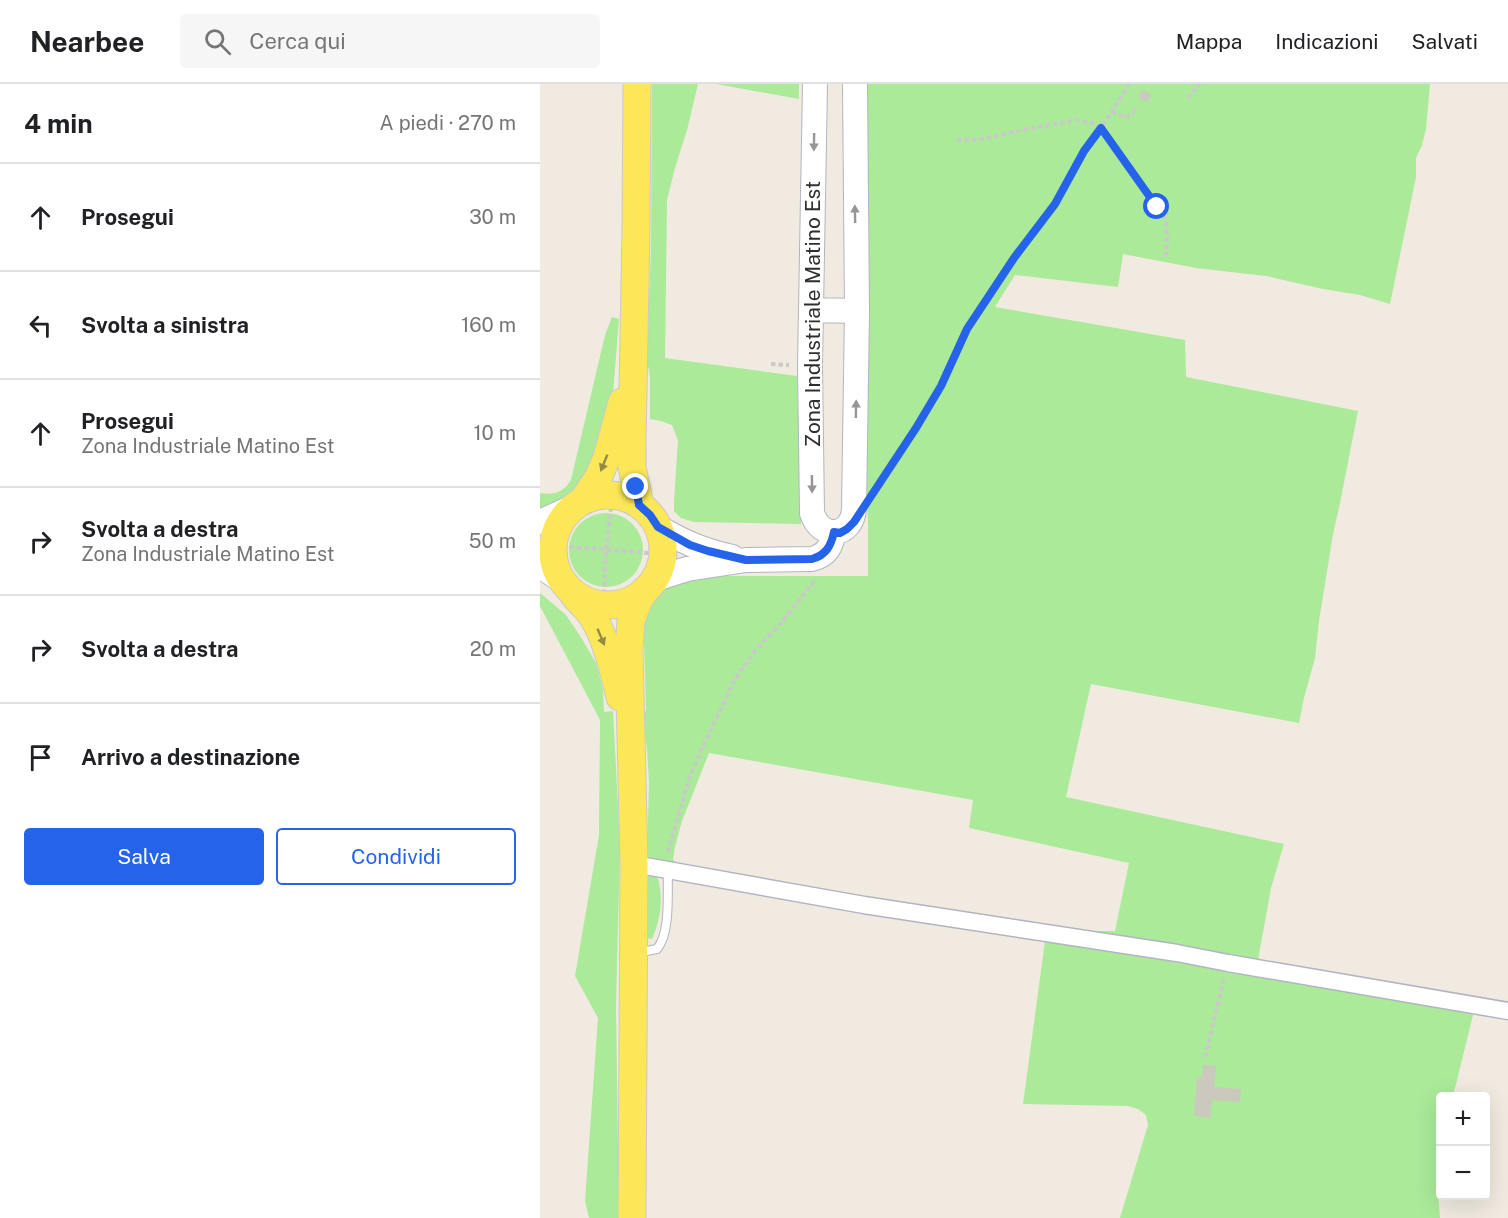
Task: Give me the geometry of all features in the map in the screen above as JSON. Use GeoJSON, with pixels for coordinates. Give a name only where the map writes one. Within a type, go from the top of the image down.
{"type":"FeatureCollection","features":[{"type":"Feature","properties":{"kind":"main road"},"geometry":{"type":"LineString","coordinates":[[637,84],[632,467],[639,505]]}},
{"type":"Feature","properties":{"kind":"main road"},"geometry":{"type":"LineString","coordinates":[[630,741],[613,668],[603,639],[593,617],[550,558],[555,531],[562,519],[598,478],[607,457],[633,367]]}},
{"type":"Feature","properties":{"kind":"main road"},"geometry":{"type":"LineString","coordinates":[[577,504],[598,496],[613,495],[627,498],[650,515],[658,527],[662,540],[654,575],[638,602],[631,620],[629,650],[634,864],[632,1218]]}},
{"type":"Feature","properties":{"kind":"main road"},"geometry":{"type":"LineString","coordinates":[[550,558],[584,600],[603,605],[616,605],[629,601],[654,575]]}},
{"type":"Feature","properties":{"kind":"street","name":"Zona Industriale Matino Est"},"geometry":{"type":"LineString","coordinates":[[815,84],[810,366],[812,513],[820,528],[834,532],[842,531],[854,517],[857,311],[855,84]]}},
{"type":"Feature","properties":{"kind":"street"},"geometry":{"type":"LineString","coordinates":[[811,310],[857,311]]}},
{"type":"Feature","properties":{"kind":"street","name":"Zona Industriale Matino Est"},"geometry":{"type":"LineString","coordinates":[[658,527],[690,545],[746,560]]}},
{"type":"Feature","properties":{"kind":"street","name":"Zona Industriale Matino Est"},"geometry":{"type":"LineString","coordinates":[[654,575],[746,560],[818,558],[828,550],[834,532]]}},
{"type":"Feature","properties":{"kind":"street"},"geometry":{"type":"LineString","coordinates":[[634,864],[864,905],[1177,953],[1508,1011]]}},
{"type":"Feature","properties":{"kind":"lane"},"geometry":{"type":"LineString","coordinates":[[633,954],[657,950],[662,943],[666,932],[668,870]]}},
{"type":"Feature","properties":{"kind":"path"},"geometry":{"type":"LineString","coordinates":[[873,493],[941,386],[967,329],[1014,258],[1055,204],[1084,151],[1129,84]]}},
{"type":"Feature","properties":{"kind":"path"},"geometry":{"type":"LineString","coordinates":[[1188,98],[1200,84]]}},
{"type":"Feature","properties":{"kind":"path"},"geometry":{"type":"LineString","coordinates":[[1112,112],[1126,117],[1133,113],[1137,106]]}},
{"type":"Feature","properties":{"kind":"path"},"geometry":{"type":"LineString","coordinates":[[957,140],[982,139],[1076,120],[1093,123],[1101,128],[1164,214],[1167,237],[1166,259]]}},
{"type":"Feature","properties":{"kind":"path"},"geometry":{"type":"LineString","coordinates":[[603,605],[606,550],[613,495]]}},
{"type":"Feature","properties":{"kind":"path"},"geometry":{"type":"LineString","coordinates":[[550,558],[613,549],[654,575]]}},
{"type":"Feature","properties":{"kind":"path"},"geometry":{"type":"LineString","coordinates":[[668,870],[667,855],[689,779],[735,679],[756,650],[783,621],[817,577]]}},
{"type":"Feature","properties":{"kind":"path"},"geometry":{"type":"LineString","coordinates":[[1205,1057],[1228,963]]}},
{"type":"Feature","properties":{"kind":"green space"},"geometry":{"type":"Polygon","coordinates":[[[652,84],[698,84],[667,200],[665,358],[797,376],[801,524],[694,522],[681,518],[674,511],[678,440],[672,425],[650,419],[650,377],[647,360],[651,248],[652,84]]]}},
{"type":"Feature","properties":{"kind":"green space"},"geometry":{"type":"Polygon","coordinates":[[[716,84],[799,84],[799,99],[716,84]]]}},
{"type":"Feature","properties":{"kind":"green space"},"geometry":{"type":"Polygon","coordinates":[[[868,84],[1430,84],[1426,129],[1416,158],[1416,177],[1390,304],[1360,295],[1266,276],[1196,268],[1123,254],[1118,287],[1015,275],[995,307],[1185,340],[1186,377],[1358,411],[1333,534],[1315,658],[1299,723],[1091,684],[1066,797],[1284,844],[1271,888],[1258,960],[1082,931],[1115,931],[1129,863],[969,828],[973,800],[709,753],[682,821],[673,859],[678,865],[657,862],[647,856],[649,782],[642,712],[646,711],[643,605],[666,585],[699,576],[868,576],[866,488],[868,84]]]}},
{"type":"Feature","properties":{"kind":"green space"},"geometry":{"type":"Polygon","coordinates":[[[612,317],[619,319],[613,393],[594,465],[576,488],[540,515],[540,493],[558,492],[565,488],[571,480],[605,335],[612,317]]]}},
{"type":"Feature","properties":{"kind":"green space"},"geometry":{"type":"Polygon","coordinates":[[[606,513],[620,516],[632,524],[640,536],[643,550],[640,564],[632,576],[620,584],[606,587],[592,584],[580,576],[572,564],[569,550],[572,536],[580,524],[592,516],[606,513]]]}},
{"type":"Feature","properties":{"kind":"green space"},"geometry":{"type":"Polygon","coordinates":[[[540,593],[566,615],[582,639],[596,663],[603,689],[604,712],[613,711],[620,845],[616,1006],[619,1218],[589,1218],[585,1201],[598,1018],[575,976],[599,835],[600,720],[540,606],[540,593]]]}},
{"type":"Feature","properties":{"kind":"green space"},"geometry":{"type":"Polygon","coordinates":[[[647,873],[657,876],[661,899],[658,924],[652,939],[645,934],[647,873]]]}},
{"type":"Feature","properties":{"kind":"green space"},"geometry":{"type":"Polygon","coordinates":[[[1045,941],[1474,1011],[1454,1092],[1436,1092],[1436,1200],[1439,1200],[1440,1218],[1120,1218],[1148,1125],[1146,1115],[1128,1106],[1023,1104],[1045,941]]]}},
{"type":"Feature","properties":{"kind":"building"},"geometry":{"type":"Polygon","coordinates":[[[1142,90],[1151,94],[1148,102],[1138,98],[1142,90]]]}},
{"type":"Feature","properties":{"kind":"building"},"geometry":{"type":"Polygon","coordinates":[[[1203,1065],[1216,1066],[1214,1087],[1241,1089],[1240,1102],[1212,1100],[1210,1118],[1194,1116],[1197,1077],[1202,1077],[1203,1065]]]}},
{"type":"Feature","properties":{"kind":"route"},"geometry":{"type":"LineString","coordinates":[[636,487],[639,505],[658,527],[690,545],[746,560],[818,558],[828,550],[834,532],[840,533],[847,529],[867,503],[941,386],[967,329],[1014,258],[1042,224],[1084,151],[1101,128],[1157,207]]}}]}
